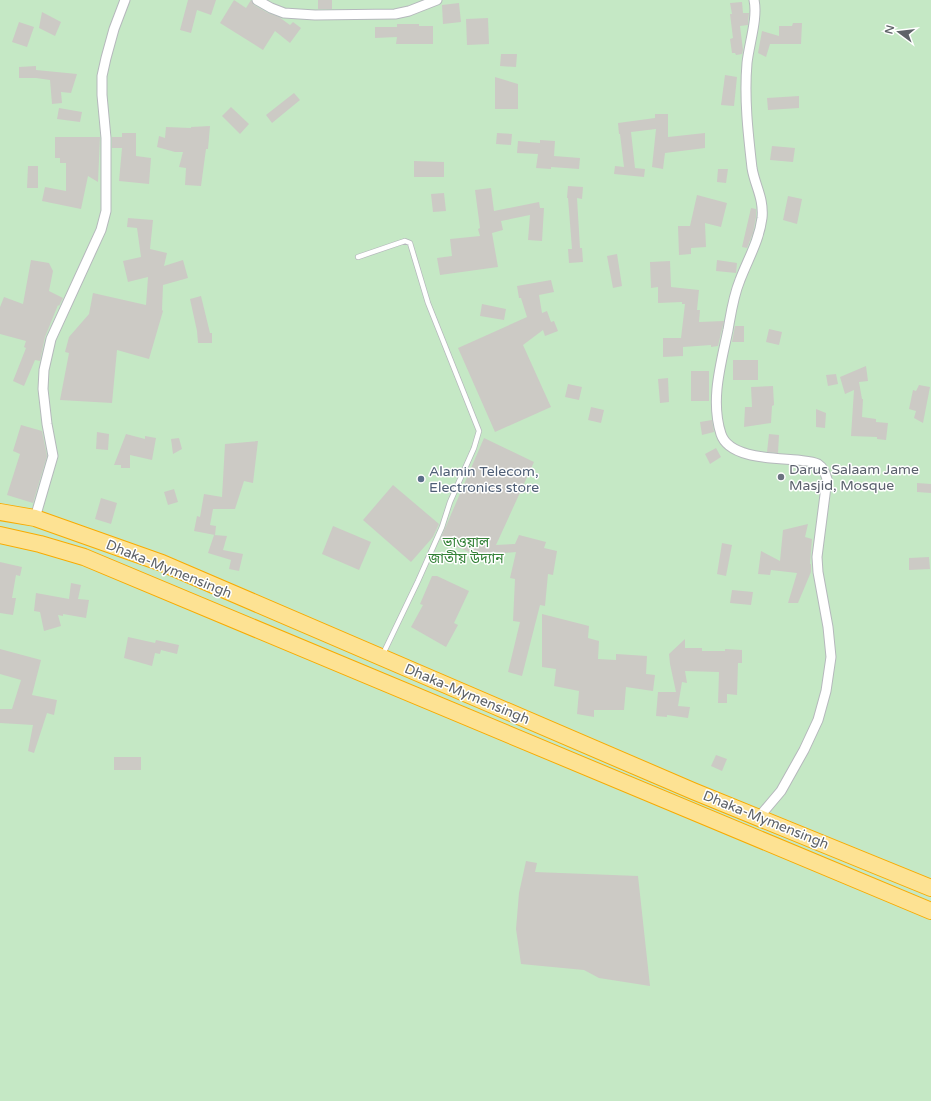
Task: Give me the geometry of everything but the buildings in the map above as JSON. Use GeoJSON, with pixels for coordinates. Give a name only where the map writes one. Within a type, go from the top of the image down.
{"type":"FeatureCollection","features":[{"type":"Feature","properties":{"kind":"highway","name":"Dhaka-Mymensingh"},"geometry":{"type":"LineString","coordinates":[[0,512],[35,518],[162,563],[693,791],[760,817],[931,888]]}},
{"type":"Feature","properties":{"kind":"highway","name":"Dhaka-Mymensingh"},"geometry":{"type":"LineString","coordinates":[[0,535],[40,544],[84,557],[931,911]]}},
{"type":"Feature","properties":{"kind":"street"},"geometry":{"type":"LineString","coordinates":[[35,518],[53,456],[47,424],[43,389],[44,370],[51,339],[101,230],[106,211],[106,138],[102,95],[102,76],[114,28],[125,0]]}},
{"type":"Feature","properties":{"kind":"street"},"geometry":{"type":"LineString","coordinates":[[257,0],[284,13],[315,15],[395,14],[409,12],[437,0]]}},
{"type":"Feature","properties":{"kind":"street"},"geometry":{"type":"LineString","coordinates":[[754,0],[755,18],[747,63],[746,90],[753,169],[762,202],[762,217],[758,237],[739,281],[732,304],[728,330],[720,363],[717,387],[719,426],[722,437],[728,445],[736,450],[760,457],[813,462],[824,469],[828,479],[817,557],[831,657],[826,691],[818,720],[804,750],[781,791],[760,817]]}},
{"type":"Feature","properties":{"kind":"lane"},"geometry":{"type":"LineString","coordinates":[[358,257],[405,241],[410,243],[428,303],[478,431],[474,448],[450,502],[439,534],[381,657]]}},
{"type":"Feature","properties":{"kind":"green space","name":"ভাওয়াল জাতীয় উদ্যান"},"geometry":{"type":"Polygon","coordinates":[[[0,0],[931,0],[931,1101],[0,1101],[0,0]]]}},
{"type":"Feature","properties":{"kind":"place","name":"Darus Salaam Jame Masjid, Mosque"},"geometry":{"type":"Point","coordinates":[781,477]}},
{"type":"Feature","properties":{"kind":"place","name":"Alamin Telecom, Electronics store"},"geometry":{"type":"Point","coordinates":[421,479]}}]}
